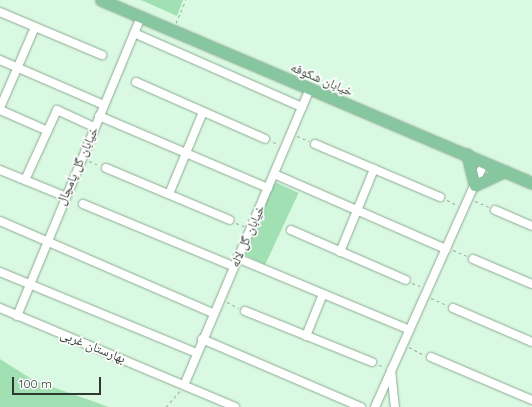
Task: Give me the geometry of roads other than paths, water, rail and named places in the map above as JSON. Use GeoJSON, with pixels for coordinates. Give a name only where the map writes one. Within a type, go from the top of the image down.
{"type":"FeatureCollection","features":[{"type":"Feature","properties":{"kind":"main road","name":"خیابان شکوفه"},"geometry":{"type":"LineString","coordinates":[[101,0],[173,29],[532,183]]}},
{"type":"Feature","properties":{"kind":"main road"},"geometry":{"type":"LineString","coordinates":[[467,154],[474,185],[505,171]]}},
{"type":"Feature","properties":{"kind":"street"},"geometry":{"type":"LineString","coordinates":[[0,12],[102,55]]}},
{"type":"Feature","properties":{"kind":"street","name":"خیابان گل پامچال"},"geometry":{"type":"LineString","coordinates":[[17,316],[45,240],[141,17]]}},
{"type":"Feature","properties":{"kind":"street"},"geometry":{"type":"LineString","coordinates":[[35,27],[0,109],[48,131]]}},
{"type":"Feature","properties":{"kind":"street"},"geometry":{"type":"LineString","coordinates":[[134,33],[302,107]]}},
{"type":"Feature","properties":{"kind":"street"},"geometry":{"type":"LineString","coordinates":[[0,60],[104,105]]}},
{"type":"Feature","properties":{"kind":"street"},"geometry":{"type":"LineString","coordinates":[[136,82],[265,139]]}},
{"type":"Feature","properties":{"kind":"street","name":"خیابان گل لاله"},"geometry":{"type":"LineString","coordinates":[[185,383],[213,312],[310,89]]}},
{"type":"Feature","properties":{"kind":"street"},"geometry":{"type":"LineString","coordinates":[[25,180],[57,110],[94,127]]}},
{"type":"Feature","properties":{"kind":"street"},"geometry":{"type":"LineString","coordinates":[[169,194],[204,112]]}},
{"type":"Feature","properties":{"kind":"street"},"geometry":{"type":"LineString","coordinates":[[99,116],[268,188]]}},
{"type":"Feature","properties":{"kind":"street"},"geometry":{"type":"LineString","coordinates":[[315,144],[440,198]]}},
{"type":"Feature","properties":{"kind":"street"},"geometry":{"type":"LineString","coordinates":[[375,407],[470,198],[484,163]]}},
{"type":"Feature","properties":{"kind":"street"},"geometry":{"type":"LineString","coordinates":[[106,168],[230,220]]}},
{"type":"Feature","properties":{"kind":"street"},"geometry":{"type":"LineString","coordinates":[[340,252],[374,169]]}},
{"type":"Feature","properties":{"kind":"street"},"geometry":{"type":"LineString","coordinates":[[0,170],[64,196]]}},
{"type":"Feature","properties":{"kind":"street"},"geometry":{"type":"LineString","coordinates":[[274,174],[357,212],[447,248]]}},
{"type":"Feature","properties":{"kind":"street"},"geometry":{"type":"LineString","coordinates":[[83,204],[233,266]]}},
{"type":"Feature","properties":{"kind":"street"},"geometry":{"type":"LineString","coordinates":[[495,210],[532,226]]}},
{"type":"Feature","properties":{"kind":"street"},"geometry":{"type":"LineString","coordinates":[[0,221],[213,312]]}},
{"type":"Feature","properties":{"kind":"street"},"geometry":{"type":"LineString","coordinates":[[291,230],[406,280]]}},
{"type":"Feature","properties":{"kind":"street"},"geometry":{"type":"LineString","coordinates":[[237,258],[410,330]]}},
{"type":"Feature","properties":{"kind":"street"},"geometry":{"type":"LineString","coordinates":[[474,259],[532,284]]}},
{"type":"Feature","properties":{"kind":"street"},"geometry":{"type":"LineString","coordinates":[[0,272],[197,353]]}},
{"type":"Feature","properties":{"kind":"street"},"geometry":{"type":"LineString","coordinates":[[306,336],[323,294]]}},
{"type":"Feature","properties":{"kind":"street","name":"بهارستان غربی"},"geometry":{"type":"LineString","coordinates":[[0,308],[185,383],[235,407]]}},
{"type":"Feature","properties":{"kind":"street"},"geometry":{"type":"LineString","coordinates":[[453,308],[532,342]]}},
{"type":"Feature","properties":{"kind":"street"},"geometry":{"type":"LineString","coordinates":[[245,311],[372,362]]}},
{"type":"Feature","properties":{"kind":"street"},"geometry":{"type":"LineString","coordinates":[[202,339],[361,407]]}},
{"type":"Feature","properties":{"kind":"street"},"geometry":{"type":"LineString","coordinates":[[431,357],[532,400]]}},
{"type":"Feature","properties":{"kind":"street"},"geometry":{"type":"LineString","coordinates":[[391,369],[395,407]]}}]}
